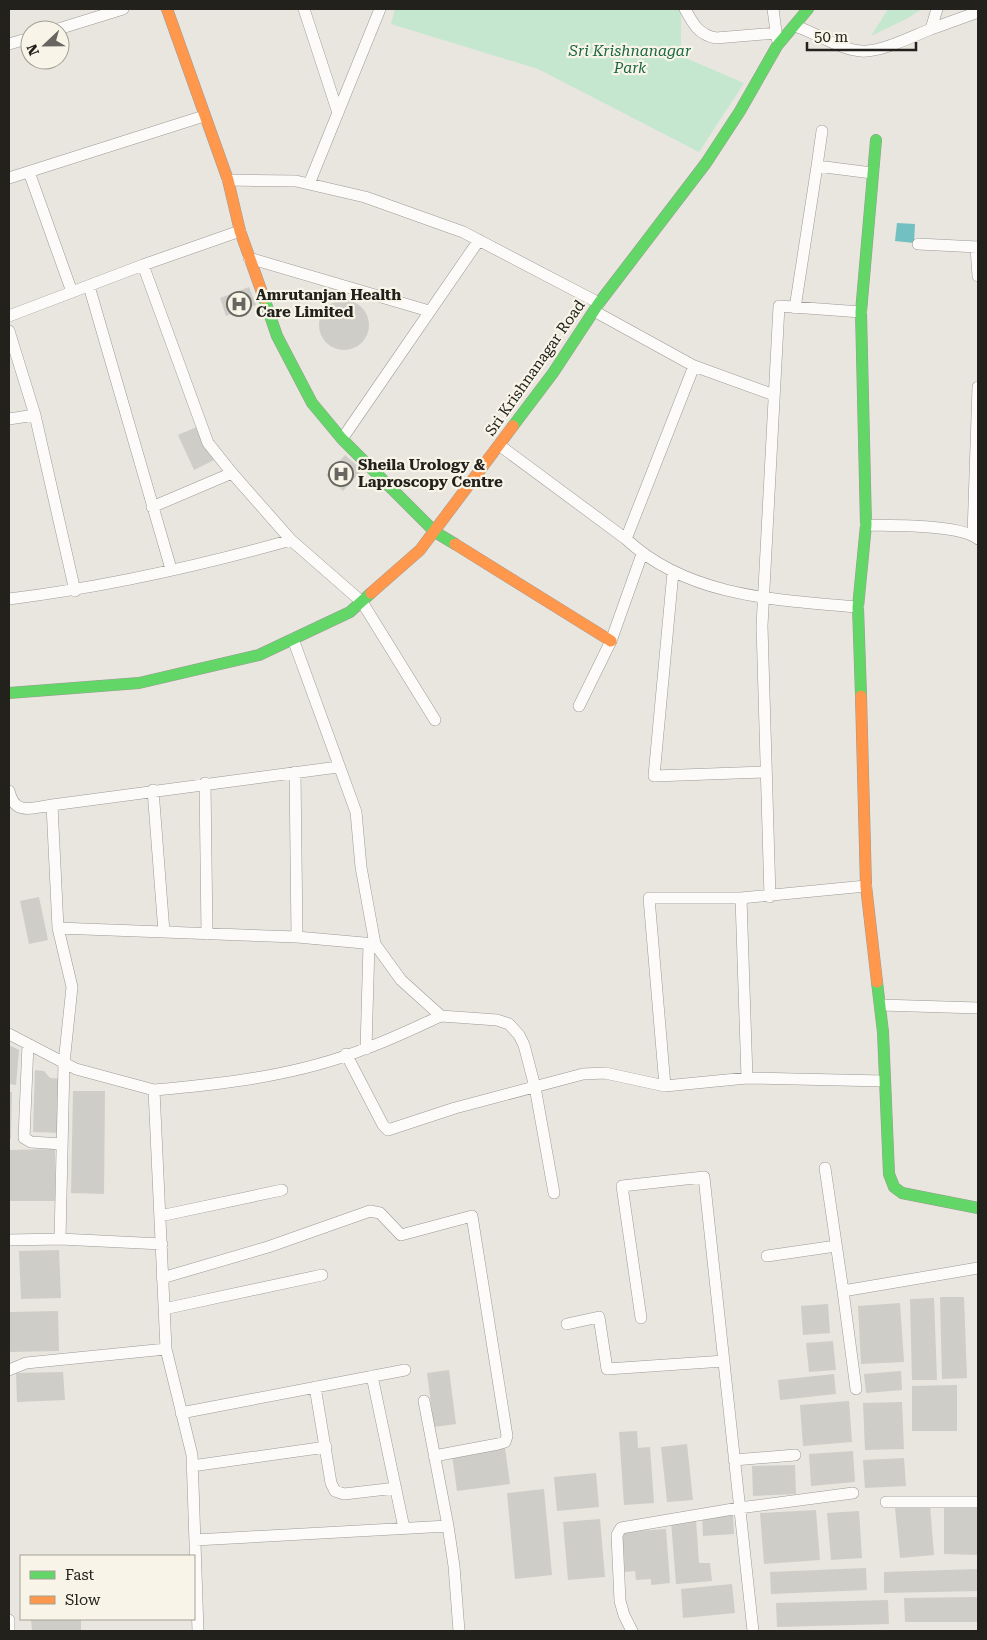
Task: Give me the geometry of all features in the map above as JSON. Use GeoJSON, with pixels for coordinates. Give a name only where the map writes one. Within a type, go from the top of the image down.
{"type":"FeatureCollection","features":[{"type":"Feature","properties":{"kind":"street"},"geometry":{"type":"LineString","coordinates":[[70,25],[123,9]]}},
{"type":"Feature","properties":{"kind":"street"},"geometry":{"type":"LineString","coordinates":[[167,9],[228,180],[240,232],[276,336],[312,403],[342,439],[435,532],[611,641]]}},
{"type":"Feature","properties":{"kind":"street"},"geometry":{"type":"LineString","coordinates":[[304,9],[338,113]]}},
{"type":"Feature","properties":{"kind":"street"},"geometry":{"type":"LineString","coordinates":[[309,184],[380,9]]}},
{"type":"Feature","properties":{"kind":"street"},"geometry":{"type":"LineString","coordinates":[[685,9],[699,31],[707,36],[716,38],[776,33]]}},
{"type":"Feature","properties":{"kind":"street"},"geometry":{"type":"LineString","coordinates":[[773,9],[777,46]]}},
{"type":"Feature","properties":{"kind":"street","name":"Sri Krishnanagar Road"},"geometry":{"type":"LineString","coordinates":[[9,693],[140,683],[259,655],[350,612],[362,602],[420,550],[435,532],[553,373],[597,307],[706,163],[744,105],[777,46],[808,9]]}},
{"type":"Feature","properties":{"kind":"street"},"geometry":{"type":"LineString","coordinates":[[931,29],[937,9]]}},
{"type":"Feature","properties":{"kind":"street"},"geometry":{"type":"LineString","coordinates":[[795,26],[848,48],[862,51],[878,49],[978,12]]}},
{"type":"Feature","properties":{"kind":"street"},"geometry":{"type":"LineString","coordinates":[[9,178],[204,116]]}},
{"type":"Feature","properties":{"kind":"street"},"geometry":{"type":"LineString","coordinates":[[795,308],[822,131]]}},
{"type":"Feature","properties":{"kind":"street"},"geometry":{"type":"LineString","coordinates":[[876,140],[860,312],[866,525],[858,607],[866,886],[881,1004],[889,1174],[894,1187],[902,1193],[978,1208]]}},
{"type":"Feature","properties":{"kind":"street"},"geometry":{"type":"LineString","coordinates":[[817,166],[872,173]]}},
{"type":"Feature","properties":{"kind":"street"},"geometry":{"type":"LineString","coordinates":[[29,172],[72,292]]}},
{"type":"Feature","properties":{"kind":"street"},"geometry":{"type":"LineString","coordinates":[[228,180],[296,181],[365,197],[463,232],[597,307],[694,366],[774,395]]}},
{"type":"Feature","properties":{"kind":"street"},"geometry":{"type":"LineString","coordinates":[[9,316],[143,265],[240,232]]}},
{"type":"Feature","properties":{"kind":"street"},"geometry":{"type":"LineString","coordinates":[[342,439],[479,240]]}},
{"type":"Feature","properties":{"kind":"street"},"geometry":{"type":"LineString","coordinates":[[918,244],[977,247],[978,276]]}},
{"type":"Feature","properties":{"kind":"street"},"geometry":{"type":"LineString","coordinates":[[249,258],[429,311]]}},
{"type":"Feature","properties":{"kind":"street"},"geometry":{"type":"LineString","coordinates":[[143,265],[208,443],[232,474],[292,540],[362,602],[435,720]]}},
{"type":"Feature","properties":{"kind":"street"},"geometry":{"type":"LineString","coordinates":[[89,286],[171,569]]}},
{"type":"Feature","properties":{"kind":"street"},"geometry":{"type":"LineString","coordinates":[[770,896],[762,626],[779,306],[860,312]]}},
{"type":"Feature","properties":{"kind":"street"},"geometry":{"type":"LineString","coordinates":[[9,332],[35,415],[75,591]]}},
{"type":"Feature","properties":{"kind":"street"},"geometry":{"type":"LineString","coordinates":[[626,539],[694,366]]}},
{"type":"Feature","properties":{"kind":"street"},"geometry":{"type":"LineString","coordinates":[[866,525],[926,527],[976,537],[978,386]]}},
{"type":"Feature","properties":{"kind":"street"},"geometry":{"type":"LineString","coordinates":[[9,419],[35,415]]}},
{"type":"Feature","properties":{"kind":"street"},"geometry":{"type":"LineString","coordinates":[[499,444],[626,539],[642,554],[673,572],[722,589],[764,597],[858,607]]}},
{"type":"Feature","properties":{"kind":"street"},"geometry":{"type":"LineString","coordinates":[[152,507],[232,474]]}},
{"type":"Feature","properties":{"kind":"street"},"geometry":{"type":"LineString","coordinates":[[9,599],[75,591],[225,558],[292,540]]}},
{"type":"Feature","properties":{"kind":"street"},"geometry":{"type":"LineString","coordinates":[[579,706],[611,641],[642,554]]}},
{"type":"Feature","properties":{"kind":"street"},"geometry":{"type":"LineString","coordinates":[[673,572],[654,776],[765,772]]}},
{"type":"Feature","properties":{"kind":"street"},"geometry":{"type":"LineString","coordinates":[[293,639],[338,767],[356,812],[361,868],[372,944],[366,1049]]}},
{"type":"Feature","properties":{"kind":"street"},"geometry":{"type":"LineString","coordinates":[[9,791],[14,805],[19,808],[338,767]]}},
{"type":"Feature","properties":{"kind":"street"},"geometry":{"type":"LineString","coordinates":[[295,772],[297,937]]}},
{"type":"Feature","properties":{"kind":"street"},"geometry":{"type":"LineString","coordinates":[[205,783],[207,934]]}},
{"type":"Feature","properties":{"kind":"street"},"geometry":{"type":"LineString","coordinates":[[153,790],[164,932]]}},
{"type":"Feature","properties":{"kind":"street"},"geometry":{"type":"LineString","coordinates":[[52,805],[58,928],[72,987],[64,1063],[60,1239]]}},
{"type":"Feature","properties":{"kind":"street"},"geometry":{"type":"LineString","coordinates":[[665,1086],[649,898],[741,898],[866,886]]}},
{"type":"Feature","properties":{"kind":"street"},"geometry":{"type":"LineString","coordinates":[[741,898],[747,1078]]}},
{"type":"Feature","properties":{"kind":"street"},"geometry":{"type":"LineString","coordinates":[[58,928],[297,937],[372,944],[401,980],[441,1016]]}},
{"type":"Feature","properties":{"kind":"street"},"geometry":{"type":"LineString","coordinates":[[881,1004],[978,1008]]}},
{"type":"Feature","properties":{"kind":"street"},"geometry":{"type":"LineString","coordinates":[[9,1034],[76,1069],[154,1090],[244,1080],[315,1064],[366,1049],[441,1016],[497,1020],[509,1024],[519,1035],[524,1046],[535,1087],[554,1193]]}},
{"type":"Feature","properties":{"kind":"street"},"geometry":{"type":"LineString","coordinates":[[28,1044],[24,1138],[31,1142],[62,1144]]}},
{"type":"Feature","properties":{"kind":"street"},"geometry":{"type":"LineString","coordinates":[[346,1054],[383,1125],[388,1130],[456,1108],[583,1074],[605,1073],[665,1086],[747,1078],[884,1081]]}},
{"type":"Feature","properties":{"kind":"street"},"geometry":{"type":"LineString","coordinates":[[154,1090],[166,1349],[192,1466],[198,1631]]}},
{"type":"Feature","properties":{"kind":"street"},"geometry":{"type":"LineString","coordinates":[[825,1168],[856,1389]]}},
{"type":"Feature","properties":{"kind":"street"},"geometry":{"type":"LineString","coordinates":[[641,1318],[622,1186],[704,1178],[753,1631]]}},
{"type":"Feature","properties":{"kind":"street"},"geometry":{"type":"LineString","coordinates":[[160,1216],[282,1190]]}},
{"type":"Feature","properties":{"kind":"street"},"geometry":{"type":"LineString","coordinates":[[162,1278],[268,1247],[370,1211],[380,1212],[401,1235],[472,1216],[507,1436],[505,1442],[498,1444],[434,1456]]}},
{"type":"Feature","properties":{"kind":"street"},"geometry":{"type":"LineString","coordinates":[[9,1240],[60,1239],[162,1244]]}},
{"type":"Feature","properties":{"kind":"street"},"geometry":{"type":"LineString","coordinates":[[767,1256],[836,1246]]}},
{"type":"Feature","properties":{"kind":"street"},"geometry":{"type":"LineString","coordinates":[[843,1291],[978,1268]]}},
{"type":"Feature","properties":{"kind":"street"},"geometry":{"type":"LineString","coordinates":[[164,1309],[322,1276]]}},
{"type":"Feature","properties":{"kind":"street"},"geometry":{"type":"LineString","coordinates":[[567,1324],[598,1318],[607,1369],[724,1361]]}},
{"type":"Feature","properties":{"kind":"street"},"geometry":{"type":"LineString","coordinates":[[9,1370],[26,1363],[166,1349]]}},
{"type":"Feature","properties":{"kind":"street"},"geometry":{"type":"LineString","coordinates":[[181,1413],[404,1370]]}},
{"type":"Feature","properties":{"kind":"street"},"geometry":{"type":"LineString","coordinates":[[372,1376],[404,1528]]}},
{"type":"Feature","properties":{"kind":"street"},"geometry":{"type":"LineString","coordinates":[[315,1387],[331,1483],[338,1494],[396,1488]]}},
{"type":"Feature","properties":{"kind":"street"},"geometry":{"type":"LineString","coordinates":[[424,1401],[454,1566],[458,1631]]}},
{"type":"Feature","properties":{"kind":"street"},"geometry":{"type":"LineString","coordinates":[[192,1466],[326,1446]]}},
{"type":"Feature","properties":{"kind":"street"},"geometry":{"type":"LineString","coordinates":[[734,1460],[795,1455]]}},
{"type":"Feature","properties":{"kind":"street"},"geometry":{"type":"LineString","coordinates":[[632,1631],[620,1601],[618,1531],[628,1525],[853,1493]]}},
{"type":"Feature","properties":{"kind":"street"},"geometry":{"type":"LineString","coordinates":[[886,1502],[978,1502]]}},
{"type":"Feature","properties":{"kind":"street"},"geometry":{"type":"LineString","coordinates":[[195,1540],[448,1526]]}},
{"type":"Feature","properties":{"kind":"street"},"geometry":{"type":"LineString","coordinates":[[9,1620],[9,1631]]}},
{"type":"Feature","properties":{"kind":"green space","name":"Sri Krishnanagar Park"},"geometry":{"type":"Polygon","coordinates":[[[395,9],[681,9],[681,56],[744,83],[699,152],[538,69],[391,24],[395,9]]]}},
{"type":"Feature","properties":{"kind":"green space"},"geometry":{"type":"Polygon","coordinates":[[[888,9],[922,9],[871,36],[888,9]]]}},
{"type":"Feature","properties":{"kind":"water"},"geometry":{"type":"Polygon","coordinates":[[[897,223],[915,224],[914,243],[895,241],[897,223]]]}},
{"type":"Feature","properties":{"kind":"building"},"geometry":{"type":"Polygon","coordinates":[[[249,287],[256,305],[226,316],[220,298],[249,287]]]}},
{"type":"Feature","properties":{"kind":"building"},"geometry":{"type":"Polygon","coordinates":[[[344,300],[358,304],[365,311],[369,325],[365,339],[358,346],[344,350],[330,346],[323,339],[319,325],[323,311],[330,304],[344,300]]]}},
{"type":"Feature","properties":{"kind":"building"},"geometry":{"type":"Polygon","coordinates":[[[199,426],[214,460],[194,470],[178,435],[199,426]]]}},
{"type":"Feature","properties":{"kind":"building"},"geometry":{"type":"Polygon","coordinates":[[[345,455],[362,470],[343,491],[326,475],[345,455]]]}},
{"type":"Feature","properties":{"kind":"building"},"geometry":{"type":"Polygon","coordinates":[[[39,897],[48,940],[29,944],[20,901],[39,897]]]}},
{"type":"Feature","properties":{"kind":"building"},"geometry":{"type":"Polygon","coordinates":[[[9,1045],[19,1050],[16,1085],[9,1084],[9,1045]]]}},
{"type":"Feature","properties":{"kind":"building"},"geometry":{"type":"Polygon","coordinates":[[[35,1070],[44,1071],[50,1078],[63,1079],[61,1133],[33,1132],[35,1070]]]}},
{"type":"Feature","properties":{"kind":"building"},"geometry":{"type":"Polygon","coordinates":[[[73,1091],[105,1091],[104,1194],[71,1193],[73,1091]]]}},
{"type":"Feature","properties":{"kind":"building"},"geometry":{"type":"Polygon","coordinates":[[[9,1092],[12,1092],[11,1139],[9,1139],[9,1092]]]}},
{"type":"Feature","properties":{"kind":"building"},"geometry":{"type":"Polygon","coordinates":[[[55,1149],[55,1201],[9,1201],[9,1150],[55,1149]]]}},
{"type":"Feature","properties":{"kind":"building"},"geometry":{"type":"Polygon","coordinates":[[[59,1250],[61,1298],[21,1299],[19,1251],[59,1250]]]}},
{"type":"Feature","properties":{"kind":"building"},"geometry":{"type":"Polygon","coordinates":[[[940,1297],[964,1297],[967,1378],[942,1379],[940,1297]]]}},
{"type":"Feature","properties":{"kind":"building"},"geometry":{"type":"Polygon","coordinates":[[[934,1298],[937,1380],[912,1380],[910,1299],[934,1298]]]}},
{"type":"Feature","properties":{"kind":"building"},"geometry":{"type":"Polygon","coordinates":[[[900,1303],[904,1362],[861,1364],[858,1306],[900,1303]]]}},
{"type":"Feature","properties":{"kind":"building"},"geometry":{"type":"Polygon","coordinates":[[[828,1304],[830,1333],[803,1335],[801,1306],[828,1304]]]}},
{"type":"Feature","properties":{"kind":"building"},"geometry":{"type":"Polygon","coordinates":[[[58,1311],[59,1351],[9,1352],[9,1312],[58,1311]]]}},
{"type":"Feature","properties":{"kind":"building"},"geometry":{"type":"Polygon","coordinates":[[[833,1341],[836,1370],[809,1372],[806,1343],[833,1341]]]}},
{"type":"Feature","properties":{"kind":"building"},"geometry":{"type":"Polygon","coordinates":[[[449,1370],[456,1424],[434,1427],[427,1373],[449,1370]]]}},
{"type":"Feature","properties":{"kind":"building"},"geometry":{"type":"Polygon","coordinates":[[[901,1371],[902,1390],[866,1393],[864,1374],[901,1371]]]}},
{"type":"Feature","properties":{"kind":"building"},"geometry":{"type":"Polygon","coordinates":[[[63,1372],[65,1400],[17,1402],[16,1373],[63,1372]]]}},
{"type":"Feature","properties":{"kind":"building"},"geometry":{"type":"Polygon","coordinates":[[[834,1374],[836,1394],[780,1400],[778,1380],[834,1374]]]}},
{"type":"Feature","properties":{"kind":"building"},"geometry":{"type":"Polygon","coordinates":[[[957,1385],[957,1431],[912,1431],[912,1386],[957,1385]]]}},
{"type":"Feature","properties":{"kind":"building"},"geometry":{"type":"Polygon","coordinates":[[[849,1401],[852,1442],[803,1446],[800,1405],[849,1401]]]}},
{"type":"Feature","properties":{"kind":"building"},"geometry":{"type":"Polygon","coordinates":[[[902,1402],[904,1449],[865,1450],[863,1403],[902,1402]]]}},
{"type":"Feature","properties":{"kind":"building"},"geometry":{"type":"Polygon","coordinates":[[[637,1431],[638,1448],[650,1447],[654,1503],[624,1505],[619,1432],[637,1431]]]}},
{"type":"Feature","properties":{"kind":"building"},"geometry":{"type":"Polygon","coordinates":[[[687,1444],[693,1500],[667,1502],[661,1447],[687,1444]]]}},
{"type":"Feature","properties":{"kind":"building"},"geometry":{"type":"Polygon","coordinates":[[[505,1448],[510,1484],[457,1491],[452,1455],[505,1448]]]}},
{"type":"Feature","properties":{"kind":"building"},"geometry":{"type":"Polygon","coordinates":[[[853,1451],[855,1482],[811,1486],[809,1454],[853,1451]]]}},
{"type":"Feature","properties":{"kind":"building"},"geometry":{"type":"Polygon","coordinates":[[[904,1458],[906,1486],[865,1488],[863,1460],[904,1458]]]}},
{"type":"Feature","properties":{"kind":"building"},"geometry":{"type":"Polygon","coordinates":[[[795,1465],[796,1494],[753,1496],[752,1466],[795,1465]]]}},
{"type":"Feature","properties":{"kind":"building"},"geometry":{"type":"Polygon","coordinates":[[[596,1473],[599,1507],[557,1511],[554,1477],[596,1473]]]}},
{"type":"Feature","properties":{"kind":"building"},"geometry":{"type":"Polygon","coordinates":[[[544,1489],[552,1575],[515,1579],[507,1493],[544,1489]]]}},
{"type":"Feature","properties":{"kind":"building"},"geometry":{"type":"Polygon","coordinates":[[[930,1505],[934,1555],[900,1558],[895,1508],[930,1505]]]}},
{"type":"Feature","properties":{"kind":"building"},"geometry":{"type":"Polygon","coordinates":[[[944,1506],[978,1507],[978,1555],[944,1554],[944,1506]]]}},
{"type":"Feature","properties":{"kind":"building"},"geometry":{"type":"Polygon","coordinates":[[[816,1510],[820,1560],[764,1564],[760,1513],[816,1510]]]}},
{"type":"Feature","properties":{"kind":"building"},"geometry":{"type":"Polygon","coordinates":[[[859,1511],[862,1558],[831,1560],[827,1513],[859,1511]]]}},
{"type":"Feature","properties":{"kind":"building"},"geometry":{"type":"Polygon","coordinates":[[[733,1515],[734,1534],[703,1536],[702,1516],[733,1515]]]}},
{"type":"Feature","properties":{"kind":"building"},"geometry":{"type":"Polygon","coordinates":[[[600,1519],[605,1577],[568,1580],[563,1522],[600,1519]]]}},
{"type":"Feature","properties":{"kind":"building"},"geometry":{"type":"Polygon","coordinates":[[[696,1520],[699,1563],[710,1563],[712,1581],[676,1584],[671,1521],[696,1520]]]}},
{"type":"Feature","properties":{"kind":"building"},"geometry":{"type":"Polygon","coordinates":[[[666,1529],[670,1583],[651,1585],[651,1579],[636,1580],[635,1571],[625,1572],[622,1532],[666,1529]]]}},
{"type":"Feature","properties":{"kind":"building"},"geometry":{"type":"Polygon","coordinates":[[[866,1568],[867,1590],[771,1594],[770,1572],[866,1568]]]}},
{"type":"Feature","properties":{"kind":"building"},"geometry":{"type":"Polygon","coordinates":[[[978,1569],[978,1591],[884,1593],[884,1572],[978,1569]]]}},
{"type":"Feature","properties":{"kind":"building"},"geometry":{"type":"Polygon","coordinates":[[[732,1584],[735,1613],[683,1618],[681,1589],[732,1584]]]}},
{"type":"Feature","properties":{"kind":"building"},"geometry":{"type":"Polygon","coordinates":[[[978,1597],[978,1622],[905,1622],[904,1598],[978,1597]]]}},
{"type":"Feature","properties":{"kind":"building"},"geometry":{"type":"Polygon","coordinates":[[[888,1600],[889,1624],[777,1627],[776,1603],[888,1600]]]}},
{"type":"Feature","properties":{"kind":"building"},"geometry":{"type":"Polygon","coordinates":[[[31,1620],[81,1620],[81,1631],[32,1631],[31,1620]]]}},
{"type":"Feature","properties":{"kind":"traffic: fast"},"geometry":{"type":"LineString","coordinates":[[513,426],[553,373],[599,303],[706,163],[740,111],[777,46],[808,9]]}},
{"type":"Feature","properties":{"kind":"traffic: fast"},"geometry":{"type":"LineString","coordinates":[[861,696],[858,607],[866,525],[861,312],[876,140]]}},
{"type":"Feature","properties":{"kind":"traffic: fast"},"geometry":{"type":"LineString","coordinates":[[264,298],[277,336],[312,403],[342,439],[435,532],[455,544]]}},
{"type":"Feature","properties":{"kind":"traffic: fast"},"geometry":{"type":"LineString","coordinates":[[9,693],[139,683],[259,655],[350,612],[371,593]]}},
{"type":"Feature","properties":{"kind":"traffic: fast"},"geometry":{"type":"LineString","coordinates":[[877,982],[883,1032],[889,1174],[894,1187],[902,1193],[978,1208]]}},
{"type":"Feature","properties":{"kind":"traffic: slow"},"geometry":{"type":"LineString","coordinates":[[167,9],[228,180],[240,231],[264,298]]}},
{"type":"Feature","properties":{"kind":"traffic: slow"},"geometry":{"type":"LineString","coordinates":[[371,593],[420,550],[513,426]]}},
{"type":"Feature","properties":{"kind":"traffic: slow"},"geometry":{"type":"LineString","coordinates":[[455,544],[611,641]]}},
{"type":"Feature","properties":{"kind":"traffic: slow"},"geometry":{"type":"LineString","coordinates":[[861,696],[866,886],[877,982]]}},
{"type":"Feature","properties":{"kind":"place","name":"Amrutanjan Health Care Limited"},"geometry":{"type":"Point","coordinates":[239,304]}},
{"type":"Feature","properties":{"kind":"place","name":"Sheila Urology & Laproscopy Centre"},"geometry":{"type":"Point","coordinates":[341,474]}}]}
